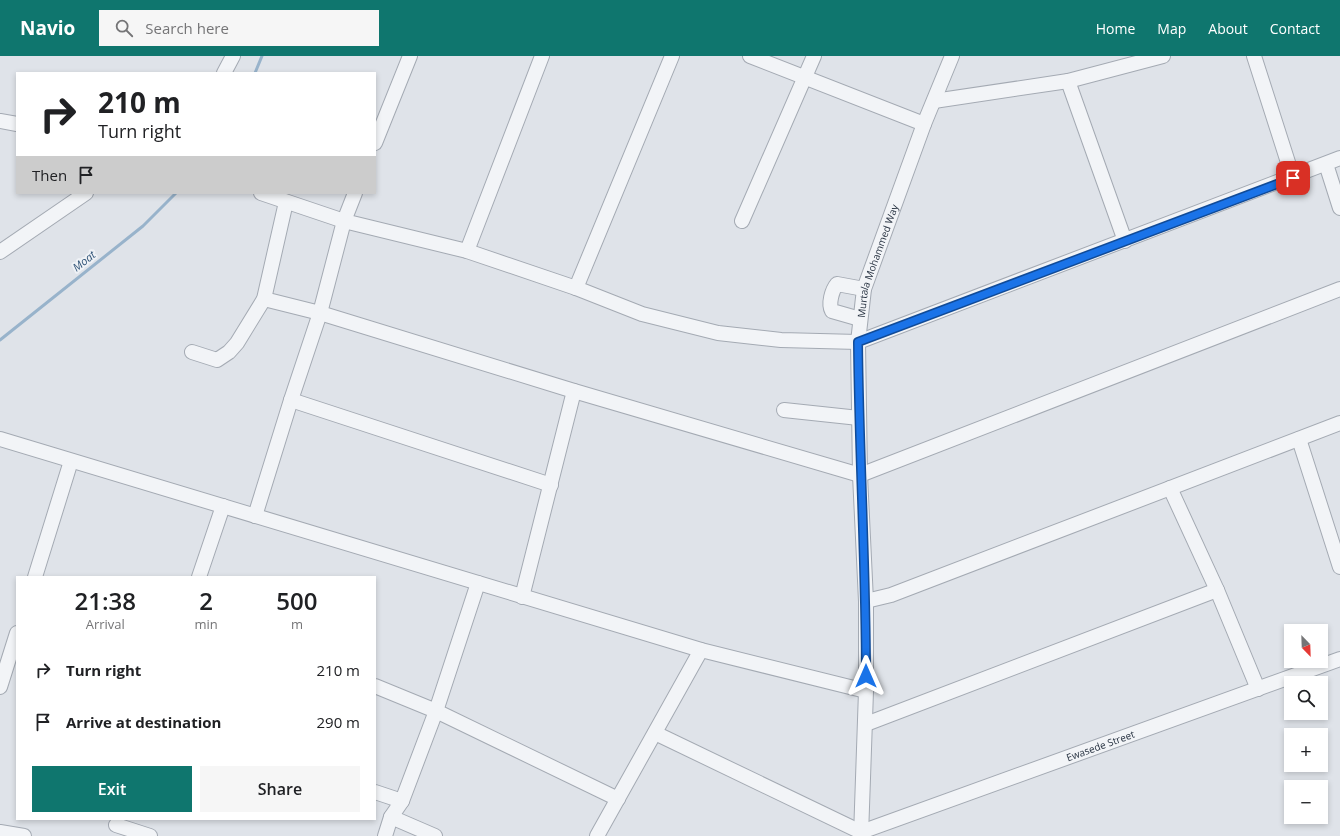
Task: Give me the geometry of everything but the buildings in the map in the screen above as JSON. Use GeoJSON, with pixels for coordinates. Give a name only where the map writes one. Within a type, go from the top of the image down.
{"type":"FeatureCollection","features":[{"type":"Feature","properties":{"kind":"street"},"geometry":{"type":"LineString","coordinates":[[225,72],[233,56]]}},
{"type":"Feature","properties":{"kind":"street"},"geometry":{"type":"LineString","coordinates":[[376,141],[410,56]]}},
{"type":"Feature","properties":{"kind":"street"},"geometry":{"type":"LineString","coordinates":[[467,251],[542,56]]}},
{"type":"Feature","properties":{"kind":"street"},"geometry":{"type":"LineString","coordinates":[[576,288],[672,56]]}},
{"type":"Feature","properties":{"kind":"street"},"geometry":{"type":"LineString","coordinates":[[750,56],[924,124]]}},
{"type":"Feature","properties":{"kind":"street"},"geometry":{"type":"LineString","coordinates":[[742,221],[806,78],[814,56]]}},
{"type":"Feature","properties":{"kind":"street","name":"Murtala Mohammed Way"},"geometry":{"type":"LineString","coordinates":[[861,834],[866,724],[866,601],[860,474],[858,342],[860,319],[864,289],[924,124],[952,56]]}},
{"type":"Feature","properties":{"kind":"street"},"geometry":{"type":"LineString","coordinates":[[934,101],[1068,81],[1163,56]]}},
{"type":"Feature","properties":{"kind":"street"},"geometry":{"type":"LineString","coordinates":[[1254,56],[1293,178]]}},
{"type":"Feature","properties":{"kind":"street"},"geometry":{"type":"LineString","coordinates":[[1068,81],[1125,241]]}},
{"type":"Feature","properties":{"kind":"street"},"geometry":{"type":"LineString","coordinates":[[0,121],[16,124]]}},
{"type":"Feature","properties":{"kind":"street"},"geometry":{"type":"LineString","coordinates":[[264,194],[344,221],[467,251],[576,288],[642,314],[718,333],[781,340],[858,342],[1293,178],[1340,158]]}},
{"type":"Feature","properties":{"kind":"street"},"geometry":{"type":"LineString","coordinates":[[1326,164],[1340,208]]}},
{"type":"Feature","properties":{"kind":"street"},"geometry":{"type":"LineString","coordinates":[[0,252],[85,194]]}},
{"type":"Feature","properties":{"kind":"street"},"geometry":{"type":"LineString","coordinates":[[255,516],[320,313],[344,221],[355,194]]}},
{"type":"Feature","properties":{"kind":"street"},"geometry":{"type":"LineString","coordinates":[[192,352],[209,359],[217,360],[223,357],[237,343],[264,299],[286,202]]}},
{"type":"Feature","properties":{"kind":"street"},"geometry":{"type":"LineString","coordinates":[[860,319],[832,311],[830,305],[834,287],[838,284],[864,289]]}},
{"type":"Feature","properties":{"kind":"street"},"geometry":{"type":"LineString","coordinates":[[264,299],[320,313],[574,391],[860,474],[1340,289]]}},
{"type":"Feature","properties":{"kind":"street"},"geometry":{"type":"LineString","coordinates":[[522,596],[574,391]]}},
{"type":"Feature","properties":{"kind":"street"},"geometry":{"type":"LineString","coordinates":[[291,400],[551,485]]}},
{"type":"Feature","properties":{"kind":"street"},"geometry":{"type":"LineString","coordinates":[[784,410],[859,418]]}},
{"type":"Feature","properties":{"kind":"street"},"geometry":{"type":"LineString","coordinates":[[866,601],[891,595],[1340,423]]}},
{"type":"Feature","properties":{"kind":"street"},"geometry":{"type":"LineString","coordinates":[[0,439],[701,650],[866,691]]}},
{"type":"Feature","properties":{"kind":"street"},"geometry":{"type":"LineString","coordinates":[[1299,439],[1340,567]]}},
{"type":"Feature","properties":{"kind":"street"},"geometry":{"type":"LineString","coordinates":[[35,576],[72,461]]}},
{"type":"Feature","properties":{"kind":"street"},"geometry":{"type":"LineString","coordinates":[[1170,488],[1218,590],[1258,689]]}},
{"type":"Feature","properties":{"kind":"street"},"geometry":{"type":"LineString","coordinates":[[199,576],[223,506]]}},
{"type":"Feature","properties":{"kind":"street"},"geometry":{"type":"LineString","coordinates":[[385,836],[391,817],[402,801],[436,711],[478,583]]}},
{"type":"Feature","properties":{"kind":"street"},"geometry":{"type":"LineString","coordinates":[[866,724],[1218,590]]}},
{"type":"Feature","properties":{"kind":"street"},"geometry":{"type":"LineString","coordinates":[[0,687],[16,636]]}},
{"type":"Feature","properties":{"kind":"street"},"geometry":{"type":"LineString","coordinates":[[597,836],[701,650]]}},
{"type":"Feature","properties":{"kind":"street","name":"Ewasede Street"},"geometry":{"type":"LineString","coordinates":[[861,834],[1340,659]]}},
{"type":"Feature","properties":{"kind":"street"},"geometry":{"type":"LineString","coordinates":[[376,686],[436,711],[618,799]]}},
{"type":"Feature","properties":{"kind":"street"},"geometry":{"type":"LineString","coordinates":[[655,733],[861,834]]}},
{"type":"Feature","properties":{"kind":"street"},"geometry":{"type":"LineString","coordinates":[[376,792],[402,801]]}},
{"type":"Feature","properties":{"kind":"street"},"geometry":{"type":"LineString","coordinates":[[391,817],[435,836]]}},
{"type":"Feature","properties":{"kind":"street"},"geometry":{"type":"LineString","coordinates":[[116,827],[150,836]]}},
{"type":"Feature","properties":{"kind":"street"},"geometry":{"type":"LineString","coordinates":[[0,832],[24,836]]}},
{"type":"Feature","properties":{"kind":"waterway","name":"Moat"},"geometry":{"type":"LineString","coordinates":[[255,72],[262,56]]}},
{"type":"Feature","properties":{"kind":"waterway","name":"Moat"},"geometry":{"type":"LineString","coordinates":[[0,340],[143,226],[175,194]]}},
{"type":"Feature","properties":{"kind":"route"},"geometry":{"type":"LineString","coordinates":[[866,676],[866,601],[860,474],[858,342],[1293,178]]}}]}
